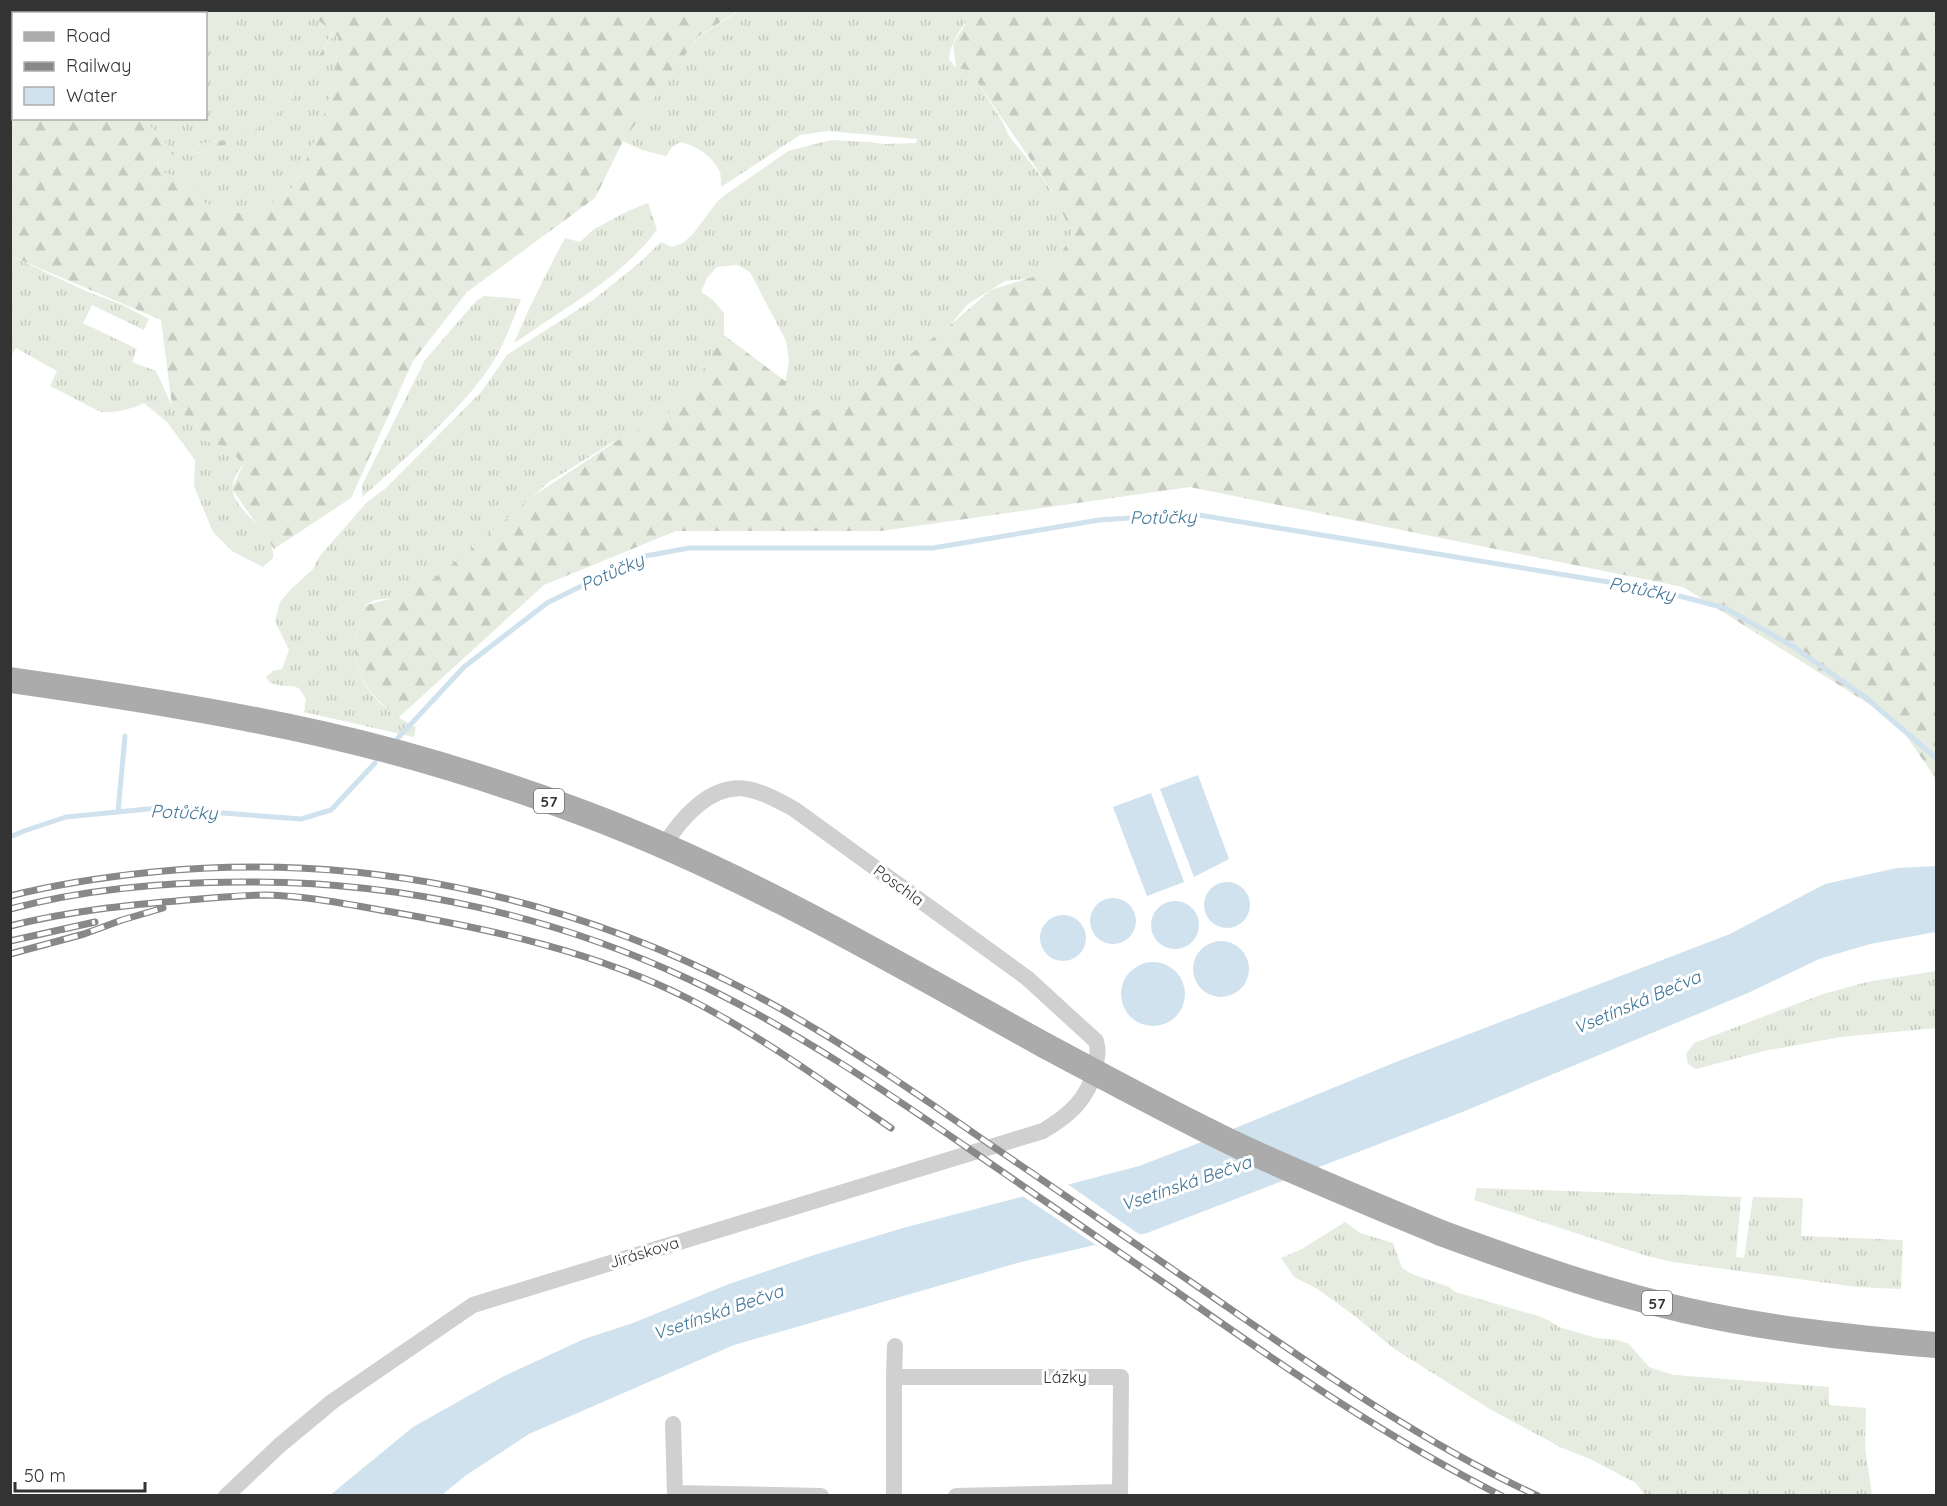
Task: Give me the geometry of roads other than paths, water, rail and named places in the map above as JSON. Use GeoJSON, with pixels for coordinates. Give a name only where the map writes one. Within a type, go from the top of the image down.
{"type":"FeatureCollection","features":[{"type":"Feature","properties":{"kind":"main road","name":"57"},"geometry":{"type":"LineString","coordinates":[[10,680],[216,712],[323,734],[492,781],[584,813],[664,846],[774,898],[1149,1101],[1241,1147],[1441,1233],[1562,1276],[1683,1310],[1808,1333],[1936,1345]]}},
{"type":"Feature","properties":{"kind":"street","name":"Poschla"},"geometry":{"type":"LineString","coordinates":[[664,846],[676,826],[696,807],[713,795],[731,789],[747,789],[769,796],[794,809],[1027,978],[1096,1041],[1098,1050],[1093,1077]]}},
{"type":"Feature","properties":{"kind":"street","name":"Jiráskova"},"geometry":{"type":"LineString","coordinates":[[226,1496],[280,1445],[333,1401],[473,1305],[1043,1131],[1071,1112],[1083,1098],[1093,1077]]}},
{"type":"Feature","properties":{"kind":"street"},"geometry":{"type":"LineString","coordinates":[[894,1496],[895,1346]]}},
{"type":"Feature","properties":{"kind":"street","name":"Lázky"},"geometry":{"type":"LineString","coordinates":[[894,1377],[1121,1377],[1120,1494],[956,1496]]}},
{"type":"Feature","properties":{"kind":"street"},"geometry":{"type":"LineString","coordinates":[[674,1424],[675,1494],[821,1496]]}},
{"type":"Feature","properties":{"kind":"water"},"geometry":{"type":"Polygon","coordinates":[[[1198,775],[1229,859],[1194,877],[1160,789],[1198,775]]]}},
{"type":"Feature","properties":{"kind":"water"},"geometry":{"type":"Polygon","coordinates":[[[1151,793],[1184,882],[1147,896],[1113,807],[1151,793]]]}},
{"type":"Feature","properties":{"kind":"water","name":"Vsetínská Bečva"},"geometry":{"type":"Polygon","coordinates":[[[1936,866],[1936,932],[1870,944],[1819,959],[1748,993],[1460,1113],[1147,1233],[1021,1262],[734,1345],[529,1434],[465,1476],[442,1495],[329,1496],[413,1427],[504,1376],[584,1339],[633,1323],[729,1284],[814,1255],[903,1228],[1139,1166],[1396,1062],[1730,934],[1825,884],[1897,868],[1936,866]]]}},
{"type":"Feature","properties":{"kind":"water"},"geometry":{"type":"Polygon","coordinates":[[[1227,882],[1243,889],[1250,905],[1243,921],[1227,928],[1211,921],[1204,905],[1211,889],[1227,882]]]}},
{"type":"Feature","properties":{"kind":"water"},"geometry":{"type":"Polygon","coordinates":[[[1113,898],[1129,905],[1136,921],[1129,937],[1113,944],[1097,937],[1090,921],[1097,905],[1113,898]]]}},
{"type":"Feature","properties":{"kind":"water"},"geometry":{"type":"Polygon","coordinates":[[[1170,901],[1180,901],[1195,911],[1199,925],[1198,934],[1189,945],[1180,949],[1170,949],[1155,939],[1151,930],[1151,920],[1161,905],[1170,901]]]}},
{"type":"Feature","properties":{"kind":"water"},"geometry":{"type":"Polygon","coordinates":[[[1063,915],[1079,922],[1086,938],[1079,954],[1063,961],[1047,954],[1040,938],[1047,922],[1063,915]]]}},
{"type":"Feature","properties":{"kind":"water"},"geometry":{"type":"Polygon","coordinates":[[[1221,941],[1232,943],[1241,949],[1247,958],[1249,969],[1247,980],[1241,989],[1232,995],[1221,997],[1210,995],[1201,989],[1195,980],[1193,969],[1195,958],[1201,949],[1210,943],[1221,941]]]}},
{"type":"Feature","properties":{"kind":"water"},"geometry":{"type":"Polygon","coordinates":[[[1153,962],[1171,968],[1179,976],[1185,994],[1179,1012],[1171,1020],[1153,1026],[1135,1020],[1127,1012],[1121,994],[1127,976],[1135,968],[1153,962]]]}},
{"type":"Feature","properties":{"kind":"waterway","name":"Potůčky"},"geometry":{"type":"LineString","coordinates":[[398,738],[464,667],[547,603],[640,557],[689,548],[933,548],[1099,520],[1193,514],[1657,590],[1725,608],[1794,647],[1865,697],[1936,758]]}},
{"type":"Feature","properties":{"kind":"waterway"},"geometry":{"type":"LineString","coordinates":[[118,812],[125,736]]}},
{"type":"Feature","properties":{"kind":"waterway","name":"Potůčky"},"geometry":{"type":"LineString","coordinates":[[10,837],[66,817],[158,808],[301,819],[331,810],[375,763]]}},
{"type":"Feature","properties":{"kind":"railway"},"geometry":{"type":"LineString","coordinates":[[10,896],[63,884],[153,872],[229,867],[305,868],[380,875],[455,887],[528,904],[600,927],[671,955],[740,987],[834,1041],[925,1100],[1370,1403],[1452,1452],[1538,1496]]}},
{"type":"Feature","properties":{"kind":"railway"},"geometry":{"type":"LineString","coordinates":[[10,909],[70,896],[133,887],[228,882],[313,884],[423,896],[477,907],[584,937],[635,956],[725,997],[836,1060],[1296,1374],[1417,1450],[1502,1496]]}},
{"type":"Feature","properties":{"kind":"railway"},"geometry":{"type":"LineString","coordinates":[[10,926],[54,916],[120,906],[267,895],[346,904],[506,935],[618,968],[689,999],[767,1044],[891,1128]]}},
{"type":"Feature","properties":{"kind":"railway"},"geometry":{"type":"LineString","coordinates":[[10,954],[84,934],[163,908]]}},
{"type":"Feature","properties":{"kind":"railway"},"geometry":{"type":"LineString","coordinates":[[10,941],[95,922]]}}]}
